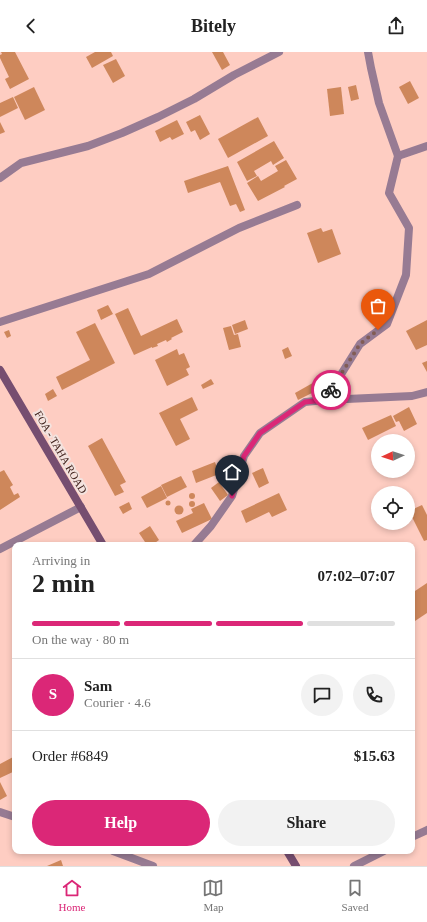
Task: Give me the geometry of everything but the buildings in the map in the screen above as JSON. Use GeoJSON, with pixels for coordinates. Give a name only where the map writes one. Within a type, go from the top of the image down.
{"type":"FeatureCollection","features":[{"type":"Feature","properties":{"kind":"street"},"geometry":{"type":"LineString","coordinates":[[0,178],[21,163],[88,146],[158,117],[279,52]]}},
{"type":"Feature","properties":{"kind":"street"},"geometry":{"type":"LineString","coordinates":[[325,400],[360,344],[387,324],[406,275],[409,228],[389,193],[398,156],[379,103],[368,52]]}},
{"type":"Feature","properties":{"kind":"street"},"geometry":{"type":"LineString","coordinates":[[398,156],[427,146]]}},
{"type":"Feature","properties":{"kind":"street"},"geometry":{"type":"LineString","coordinates":[[0,322],[149,274],[240,228],[297,205]]}},
{"type":"Feature","properties":{"kind":"street","name":"FOA - TAHA ROAD"},"geometry":{"type":"LineString","coordinates":[[0,370],[101,542]]}},
{"type":"Feature","properties":{"kind":"street"},"geometry":{"type":"LineString","coordinates":[[197,542],[211,526],[232,496],[244,456],[260,433],[305,402],[412,396],[427,392]]}},
{"type":"Feature","properties":{"kind":"street"},"geometry":{"type":"LineString","coordinates":[[14,542],[81,507]]}},
{"type":"Feature","properties":{"kind":"street"},"geometry":{"type":"LineString","coordinates":[[0,549],[12,543]]}},
{"type":"Feature","properties":{"kind":"street"},"geometry":{"type":"LineString","coordinates":[[0,812],[12,816]]}},
{"type":"Feature","properties":{"kind":"street"},"geometry":{"type":"LineString","coordinates":[[415,836],[427,830]]}},
{"type":"Feature","properties":{"kind":"street"},"geometry":{"type":"LineString","coordinates":[[121,854],[154,866]]}},
{"type":"Feature","properties":{"kind":"street"},"geometry":{"type":"LineString","coordinates":[[289,854],[296,866]]}},
{"type":"Feature","properties":{"kind":"street"},"geometry":{"type":"LineString","coordinates":[[354,866],[378,854]]}},
{"type":"Feature","properties":{"kind":"way so far"},"geometry":{"type":"LineString","coordinates":[[331,390],[360,344],[378,330]]}},
{"type":"Feature","properties":{"kind":"route"},"geometry":{"type":"LineString","coordinates":[[232,496],[244,456],[260,433],[305,402],[325,400],[331,390]]}}]}
